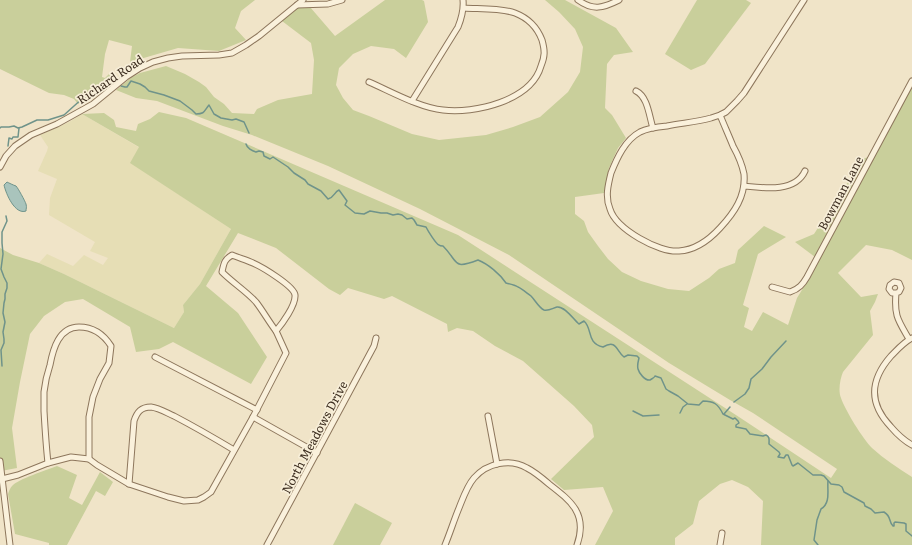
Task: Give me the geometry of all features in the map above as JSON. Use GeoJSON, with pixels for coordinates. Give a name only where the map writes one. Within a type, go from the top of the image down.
{"type":"FeatureCollection","features":[{"type":"Feature","properties":{"kind":"street","name":"Richard Road"},"geometry":{"type":"LineString","coordinates":[[0,166],[15,146],[31,135],[57,124],[93,104],[126,77],[140,68],[153,62],[168,58],[232,53],[259,36],[303,0]]}},
{"type":"Feature","properties":{"kind":"street"},"geometry":{"type":"LineString","coordinates":[[297,5],[328,4],[342,0]]}},
{"type":"Feature","properties":{"kind":"street"},"geometry":{"type":"LineString","coordinates":[[412,101],[458,27],[464,8],[463,0]]}},
{"type":"Feature","properties":{"kind":"street"},"geometry":{"type":"LineString","coordinates":[[578,0],[587,6],[599,8],[618,0]]}},
{"type":"Feature","properties":{"kind":"street"},"geometry":{"type":"LineString","coordinates":[[720,115],[741,162],[744,175],[744,186],[740,199],[731,216],[708,240],[693,248],[679,251],[667,250],[647,242],[624,228],[613,216],[610,210],[607,195],[608,184],[613,169],[625,144],[640,132],[653,128],[703,120],[720,115],[731,108],[744,93],[804,0]]}},
{"type":"Feature","properties":{"kind":"street"},"geometry":{"type":"LineString","coordinates":[[369,82],[431,108],[453,111],[486,107],[496,104],[516,96],[528,87],[536,78],[542,64],[545,49],[538,31],[532,23],[515,12],[506,10],[464,8]]}},
{"type":"Feature","properties":{"kind":"street","name":"Bowman Lane"},"geometry":{"type":"LineString","coordinates":[[772,287],[790,292],[803,284],[912,81]]}},
{"type":"Feature","properties":{"kind":"street"},"geometry":{"type":"LineString","coordinates":[[636,91],[640,93],[643,98],[653,128]]}},
{"type":"Feature","properties":{"kind":"street"},"geometry":{"type":"LineString","coordinates":[[744,186],[769,188],[783,187],[795,182],[803,176],[805,171]]}},
{"type":"Feature","properties":{"kind":"street"},"geometry":{"type":"LineString","coordinates":[[1,479],[18,475],[48,463],[71,457],[89,459],[129,484],[168,497],[184,501],[198,500],[204,497],[211,492],[257,410],[286,353],[276,331],[255,302],[222,272],[223,264],[227,259],[232,256],[253,263],[264,268],[291,288],[295,294],[294,301],[289,312],[276,331]]}},
{"type":"Feature","properties":{"kind":"street"},"geometry":{"type":"LineString","coordinates":[[896,293],[896,312],[900,322],[911,338],[902,345],[883,366],[876,381],[874,396],[876,407],[884,421],[900,437],[912,445]]}},
{"type":"Feature","properties":{"kind":"street"},"geometry":{"type":"LineString","coordinates":[[48,463],[45,436],[44,393],[46,379],[54,348],[59,338],[66,331],[75,327],[86,327],[94,330],[107,339],[111,346],[109,363],[92,397],[89,417],[89,459]]}},
{"type":"Feature","properties":{"kind":"street","name":"North Meadows Drive"},"geometry":{"type":"LineString","coordinates":[[267,545],[374,346],[376,338]]}},
{"type":"Feature","properties":{"kind":"street"},"geometry":{"type":"LineString","coordinates":[[155,357],[257,410]]}},
{"type":"Feature","properties":{"kind":"street"},"geometry":{"type":"LineString","coordinates":[[129,484],[134,421],[140,410],[152,407],[160,410],[205,432],[234,450]]}},
{"type":"Feature","properties":{"kind":"street"},"geometry":{"type":"LineString","coordinates":[[488,416],[497,464]]}},
{"type":"Feature","properties":{"kind":"street"},"geometry":{"type":"LineString","coordinates":[[253,417],[317,453]]}},
{"type":"Feature","properties":{"kind":"street"},"geometry":{"type":"LineString","coordinates":[[0,461],[10,545]]}},
{"type":"Feature","properties":{"kind":"street"},"geometry":{"type":"LineString","coordinates":[[445,545],[470,483],[483,470],[502,463],[512,463],[526,467],[568,499],[576,511],[580,522],[580,532],[577,545]]}},
{"type":"Feature","properties":{"kind":"street"},"geometry":{"type":"LineString","coordinates":[[720,545],[722,533]]}},
{"type":"Feature","properties":{"kind":"shaded area"},"geometry":{"type":"Polygon","coordinates":[[[82,114],[140,148],[131,163],[231,229],[200,284],[183,305],[184,312],[174,328],[39,263],[47,254],[73,266],[84,255],[103,265],[108,258],[90,251],[95,242],[49,215],[50,198],[57,179],[38,171],[48,147],[40,135],[69,122],[82,114]]]}},
{"type":"Feature","properties":{"kind":"green space"},"geometry":{"type":"Polygon","coordinates":[[[0,0],[255,0],[241,11],[235,28],[246,40],[219,51],[178,48],[130,62],[132,46],[109,40],[105,54],[102,77],[105,78],[109,74],[116,80],[107,89],[78,104],[74,99],[64,95],[49,93],[0,69],[0,0]]]}},
{"type":"Feature","properties":{"kind":"green space"},"geometry":{"type":"Polygon","coordinates":[[[385,0],[424,1],[428,22],[406,58],[394,49],[371,46],[353,54],[339,68],[336,85],[343,98],[353,110],[412,134],[439,140],[486,135],[540,117],[568,92],[580,72],[583,47],[575,29],[545,0],[565,0],[616,28],[633,52],[614,55],[607,64],[605,108],[612,115],[626,138],[618,148],[609,168],[604,193],[575,197],[575,214],[584,221],[588,232],[608,259],[622,272],[641,281],[668,289],[689,291],[709,278],[719,269],[735,263],[738,250],[764,226],[786,237],[758,254],[743,305],[749,308],[744,327],[752,331],[763,312],[788,325],[797,298],[813,272],[815,257],[795,242],[814,234],[863,159],[873,157],[912,85],[912,260],[892,250],[866,245],[838,273],[861,297],[878,294],[870,311],[873,335],[843,372],[840,381],[840,395],[850,417],[868,444],[886,460],[912,477],[912,545],[761,545],[763,501],[748,487],[732,480],[720,484],[699,501],[693,524],[675,538],[675,545],[595,545],[613,511],[603,487],[564,490],[551,479],[594,437],[592,425],[574,406],[523,361],[495,346],[473,331],[457,328],[448,332],[447,324],[392,296],[384,299],[348,288],[340,295],[329,289],[276,248],[238,233],[206,286],[238,313],[267,357],[251,384],[173,342],[159,349],[136,352],[130,327],[83,299],[65,302],[44,316],[30,334],[12,428],[17,468],[1,471],[0,248],[13,255],[39,263],[64,274],[174,328],[184,312],[183,305],[200,284],[231,229],[130,163],[139,147],[82,114],[104,113],[114,120],[116,127],[136,131],[138,124],[150,119],[159,112],[186,118],[458,235],[831,478],[837,469],[753,413],[669,363],[509,255],[420,209],[328,166],[252,135],[223,126],[157,101],[136,98],[116,90],[132,77],[140,73],[166,66],[199,82],[232,113],[254,114],[257,109],[278,100],[312,94],[314,60],[311,43],[282,21],[297,8],[310,7],[335,36],[385,0]]]}},
{"type":"Feature","properties":{"kind":"green space"},"geometry":{"type":"Polygon","coordinates":[[[697,0],[746,0],[751,3],[705,64],[691,70],[665,54],[697,0]]]}},
{"type":"Feature","properties":{"kind":"green space"},"geometry":{"type":"Polygon","coordinates":[[[57,466],[77,475],[69,498],[82,505],[100,472],[113,482],[105,496],[96,491],[67,545],[49,545],[49,543],[15,534],[8,494],[11,488],[20,480],[57,466]]]}},
{"type":"Feature","properties":{"kind":"green space"},"geometry":{"type":"Polygon","coordinates":[[[355,503],[392,523],[380,545],[333,545],[355,503]]]}},
{"type":"Feature","properties":{"kind":"water"},"geometry":{"type":"Polygon","coordinates":[[[7,182],[17,187],[26,204],[26,211],[18,210],[12,203],[4,185],[7,182]]]}},
{"type":"Feature","properties":{"kind":"waterway"},"geometry":{"type":"LineString","coordinates":[[121,86],[127,87],[131,81],[140,84],[149,91],[180,101],[196,114],[203,113],[209,105],[214,114],[221,118],[232,120],[236,119],[244,122],[249,133]]}},
{"type":"Feature","properties":{"kind":"waterway"},"geometry":{"type":"LineString","coordinates":[[0,128],[14,126],[18,128],[37,120],[48,120],[64,115],[84,97],[104,84],[113,83]]}},
{"type":"Feature","properties":{"kind":"waterway"},"geometry":{"type":"LineString","coordinates":[[8,146],[9,138],[12,139],[13,137],[18,137],[19,128]]}},
{"type":"Feature","properties":{"kind":"waterway"},"geometry":{"type":"LineString","coordinates":[[246,144],[251,150],[263,152],[264,156],[270,159],[273,157],[288,167],[308,184],[321,191],[328,199],[339,190],[347,201],[345,205],[355,213],[364,214],[370,211],[393,215],[398,214],[407,219],[412,218],[417,225],[426,227],[436,242],[443,246],[457,263],[464,264],[478,260],[494,270],[506,283],[514,285],[531,296],[542,309],[548,310],[560,307],[579,324],[584,321],[587,324],[592,339],[598,345],[603,347],[611,344],[614,345],[624,357],[628,355],[637,356],[639,358],[639,371],[646,379],[650,380],[655,376],[661,378],[666,389],[688,404],[699,405],[703,401],[715,404],[723,414],[733,419],[735,418],[738,421],[739,423],[736,427],[746,429],[750,434],[766,435],[769,439],[769,444],[779,452],[780,454],[778,457],[784,458],[788,455],[793,466],[798,463],[813,475],[824,476],[831,484],[839,485],[842,487],[844,492],[864,503],[865,506],[875,513],[884,512],[889,517],[893,526],[895,522],[906,524],[906,531],[912,536]]}},
{"type":"Feature","properties":{"kind":"waterway"},"geometry":{"type":"LineString","coordinates":[[2,366],[1,350],[4,343],[3,332],[5,322],[3,313],[7,283],[1,269],[3,254],[2,232],[7,221],[6,216]]}},
{"type":"Feature","properties":{"kind":"waterway"},"geometry":{"type":"LineString","coordinates":[[734,402],[745,394],[749,388],[751,379],[762,369],[786,341]]}},
{"type":"Feature","properties":{"kind":"waterway"},"geometry":{"type":"LineString","coordinates":[[680,413],[683,407],[687,404]]}},
{"type":"Feature","properties":{"kind":"waterway"},"geometry":{"type":"LineString","coordinates":[[724,414],[730,407]]}},
{"type":"Feature","properties":{"kind":"waterway"},"geometry":{"type":"LineString","coordinates":[[633,411],[643,416],[659,415]]}},
{"type":"Feature","properties":{"kind":"waterway"},"geometry":{"type":"LineString","coordinates":[[818,545],[814,540],[817,520],[821,509],[827,500],[828,481]]}}]}
